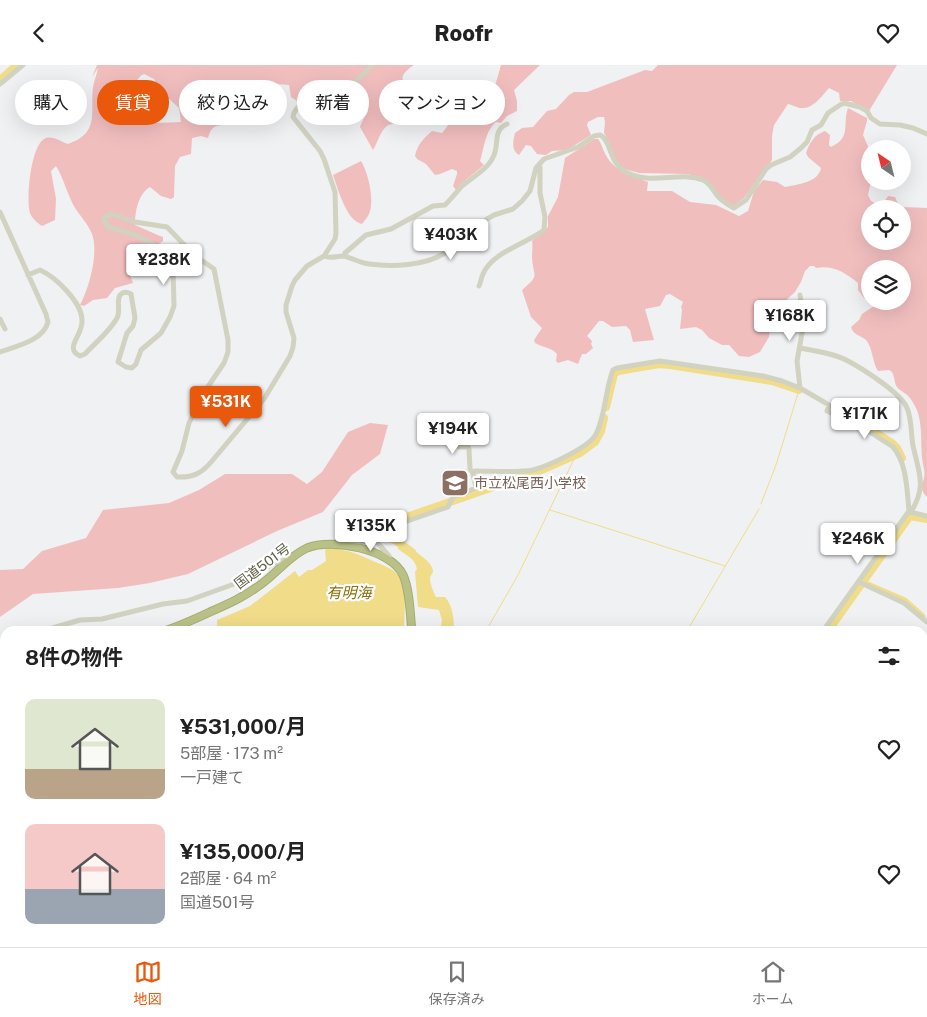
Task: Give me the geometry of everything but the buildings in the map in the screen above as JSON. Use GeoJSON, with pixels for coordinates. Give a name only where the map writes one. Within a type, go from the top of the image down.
{"type":"FeatureCollection","features":[{"type":"Feature","properties":{"kind":"highway","name":"国道501号"},"geometry":{"type":"LineString","coordinates":[[176,626],[243,597],[275,574],[302,551],[316,545],[335,544],[348,546],[389,559]]}},
{"type":"Feature","properties":{"kind":"highway"},"geometry":{"type":"LineString","coordinates":[[389,559],[397,566],[405,579],[411,626]]}},
{"type":"Feature","properties":{"kind":"street"},"geometry":{"type":"LineString","coordinates":[[0,84],[23,65]]}},
{"type":"Feature","properties":{"kind":"street"},"geometry":{"type":"LineString","coordinates":[[28,275],[40,270],[48,273],[58,281],[78,306],[83,326],[72,349],[80,356],[85,354],[115,321],[120,311],[120,296],[123,293],[131,294],[135,318],[133,326],[127,333],[118,363],[132,368],[136,363],[140,350],[160,333],[170,317],[174,306],[173,269],[151,243],[134,234],[108,227],[104,217],[112,214],[135,222],[167,227],[194,255],[214,269],[228,340],[228,352],[224,363],[205,391],[189,423],[182,451],[173,472],[177,477],[186,478],[197,475],[204,470],[269,392],[293,347],[294,338],[286,312],[286,305],[295,279],[308,266],[324,257],[336,233],[335,192],[320,151],[293,117],[293,112],[300,104],[344,88],[354,82],[372,65]]}},
{"type":"Feature","properties":{"kind":"street"},"geometry":{"type":"LineString","coordinates":[[324,257],[344,256],[367,264],[391,266],[406,266],[438,257],[487,219],[513,209],[522,201],[530,191],[536,168],[548,157],[578,147],[594,136],[600,135],[606,139],[612,158],[624,171],[646,179],[687,177],[704,181],[710,185],[726,204],[734,208],[746,200],[766,169],[790,157],[801,148],[807,142],[812,130],[822,125],[828,113],[844,103],[867,111],[871,118],[880,124],[913,128],[927,135]]}},
{"type":"Feature","properties":{"kind":"street"},"geometry":{"type":"LineString","coordinates":[[344,256],[366,235],[392,229],[433,206],[446,205],[490,161],[494,155],[497,134],[502,126],[507,124]]}},
{"type":"Feature","properties":{"kind":"street"},"geometry":{"type":"LineString","coordinates":[[479,286],[483,273],[496,257],[533,238],[544,230],[545,217],[541,203],[540,167],[538,166]]}},
{"type":"Feature","properties":{"kind":"street"},"geometry":{"type":"LineString","coordinates":[[0,212],[48,322],[47,327],[35,338],[0,352]]}},
{"type":"Feature","properties":{"kind":"street"},"geometry":{"type":"LineString","coordinates":[[800,295],[804,322],[797,361],[800,388]]}},
{"type":"Feature","properties":{"kind":"street"},"geometry":{"type":"LineString","coordinates":[[0,319],[5,329]]}},
{"type":"Feature","properties":{"kind":"street"},"geometry":{"type":"LineString","coordinates":[[800,347],[834,355],[849,361],[873,376],[902,400],[911,421],[911,440],[922,482],[915,505],[827,626]]}},
{"type":"Feature","properties":{"kind":"street"},"geometry":{"type":"LineString","coordinates":[[473,473],[533,470],[588,444],[597,432],[613,370],[660,361],[764,376],[800,388],[829,405],[893,447],[903,467],[910,512]]}},
{"type":"Feature","properties":{"kind":"street"},"geometry":{"type":"LineString","coordinates":[[829,405],[827,411],[842,418]]}},
{"type":"Feature","properties":{"kind":"street"},"geometry":{"type":"LineString","coordinates":[[348,546],[353,542],[377,540],[389,528],[448,507],[453,497],[476,489],[473,473],[470,469],[469,449],[468,447],[459,447],[457,445],[453,425]]}},
{"type":"Feature","properties":{"kind":"street"},"geometry":{"type":"LineString","coordinates":[[910,512],[927,516]]}},
{"type":"Feature","properties":{"kind":"street"},"geometry":{"type":"LineString","coordinates":[[377,540],[389,556],[389,559]]}},
{"type":"Feature","properties":{"kind":"street"},"geometry":{"type":"LineString","coordinates":[[59,626],[80,620],[102,619],[163,604],[187,601],[237,583],[276,562],[288,561]]}},
{"type":"Feature","properties":{"kind":"street"},"geometry":{"type":"LineString","coordinates":[[860,583],[904,603],[927,622]]}},
{"type":"Feature","properties":{"kind":"shaded area"},"geometry":{"type":"Polygon","coordinates":[[[97,65],[414,65],[405,72],[403,80],[379,80],[379,125],[388,125],[381,133],[373,150],[360,127],[361,125],[369,125],[369,80],[297,80],[297,101],[291,97],[287,80],[179,80],[179,108],[169,99],[169,80],[155,80],[144,74],[138,80],[97,80],[97,125],[169,125],[169,122],[179,122],[179,125],[220,125],[211,131],[208,138],[201,136],[192,138],[191,154],[180,157],[175,166],[174,197],[171,199],[161,196],[150,187],[140,199],[135,225],[163,237],[163,241],[151,249],[137,269],[128,270],[133,283],[115,288],[107,298],[93,300],[84,306],[80,305],[90,280],[94,260],[92,234],[75,208],[56,166],[51,171],[56,199],[55,220],[42,226],[35,221],[29,211],[29,192],[31,170],[41,142],[46,138],[52,138],[68,144],[85,134],[89,128],[92,114],[93,87],[98,68],[92,77],[97,65]]]}},
{"type":"Feature","properties":{"kind":"shaded area"},"geometry":{"type":"Polygon","coordinates":[[[501,65],[540,65],[514,90],[517,111],[505,118],[505,80],[497,80],[501,65]]]}},
{"type":"Feature","properties":{"kind":"shaded area"},"geometry":{"type":"Polygon","coordinates":[[[658,65],[897,65],[869,111],[851,101],[840,101],[839,93],[829,88],[811,106],[800,108],[788,104],[774,125],[772,160],[744,198],[732,207],[702,178],[688,174],[639,173],[621,168],[608,152],[607,138],[604,133],[604,117],[598,117],[588,122],[587,125],[591,135],[567,150],[552,151],[546,155],[537,154],[531,146],[526,145],[519,155],[516,153],[513,142],[515,133],[522,128],[533,127],[547,111],[556,109],[569,95],[574,92],[587,92],[645,70],[652,71],[658,65]]]}},
{"type":"Feature","properties":{"kind":"shaded area"},"geometry":{"type":"Polygon","coordinates":[[[848,108],[867,118],[863,135],[865,140],[861,140],[861,190],[869,190],[868,195],[870,200],[861,200],[861,250],[911,250],[911,207],[927,208],[927,497],[922,490],[925,473],[917,410],[910,398],[895,384],[892,372],[889,370],[878,371],[868,343],[855,333],[851,327],[868,310],[911,310],[911,260],[861,260],[861,294],[858,290],[858,283],[843,273],[833,269],[810,266],[805,271],[795,292],[779,307],[776,317],[770,326],[769,337],[760,352],[749,357],[739,356],[729,345],[722,345],[709,338],[702,330],[696,327],[680,329],[683,302],[670,294],[666,295],[660,306],[645,309],[654,340],[633,342],[630,330],[626,326],[612,327],[603,321],[599,321],[587,336],[592,341],[593,348],[586,354],[582,354],[578,364],[568,360],[558,363],[555,352],[535,343],[534,340],[542,328],[531,317],[522,290],[534,278],[532,241],[548,227],[548,216],[558,197],[565,158],[594,139],[598,139],[607,157],[615,166],[625,173],[648,182],[647,191],[672,191],[690,202],[716,205],[739,216],[748,211],[754,191],[763,180],[777,182],[785,187],[807,182],[816,177],[821,168],[808,157],[806,153],[809,145],[815,137],[825,131],[830,135],[829,145],[831,147],[842,139],[848,108]]]}},
{"type":"Feature","properties":{"kind":"shaded area"},"geometry":{"type":"Polygon","coordinates":[[[448,125],[493,125],[485,140],[480,161],[484,165],[456,190],[453,186],[457,171],[452,169],[435,175],[426,164],[415,156],[417,148],[426,136],[432,131],[442,133],[448,125]]]}},
{"type":"Feature","properties":{"kind":"shaded area"},"geometry":{"type":"Polygon","coordinates":[[[361,161],[371,192],[371,206],[367,218],[362,224],[356,222],[347,211],[333,175],[361,161]]]}},
{"type":"Feature","properties":{"kind":"shaded area"},"geometry":{"type":"Polygon","coordinates":[[[888,196],[895,197],[896,200],[886,200],[888,196]]]}},
{"type":"Feature","properties":{"kind":"shaded area"},"geometry":{"type":"Polygon","coordinates":[[[370,423],[388,425],[380,454],[352,475],[323,512],[277,531],[188,574],[118,588],[33,594],[0,617],[0,570],[23,569],[42,551],[86,538],[103,510],[169,503],[199,490],[225,474],[292,474],[307,484],[322,472],[348,432],[370,423]]]}},
{"type":"Feature","properties":{"kind":"water"},"geometry":{"type":"Polygon","coordinates":[[[405,545],[422,556],[430,564],[433,572],[430,579],[431,586],[436,597],[445,597],[450,604],[454,626],[441,626],[442,620],[439,610],[418,607],[416,565],[412,559],[397,548],[405,545]]]}},
{"type":"Feature","properties":{"kind":"water","name":"有明海"},"geometry":{"type":"Polygon","coordinates":[[[329,548],[341,549],[357,554],[386,566],[397,574],[404,593],[404,626],[217,626],[217,620],[250,606],[295,571],[299,577],[326,561],[325,550],[329,548]]]}},
{"type":"Feature","properties":{"kind":"waterway"},"geometry":{"type":"LineString","coordinates":[[0,80],[17,65]]}},
{"type":"Feature","properties":{"kind":"waterway"},"geometry":{"type":"LineString","coordinates":[[606,407],[614,374],[618,371],[659,364],[772,381],[799,390]]}},
{"type":"Feature","properties":{"kind":"waterway"},"geometry":{"type":"LineString","coordinates":[[761,504],[777,462],[799,390]]}},
{"type":"Feature","properties":{"kind":"waterway"},"geometry":{"type":"LineString","coordinates":[[841,410],[892,443],[902,458]]}},
{"type":"Feature","properties":{"kind":"waterway"},"geometry":{"type":"LineString","coordinates":[[412,552],[395,540],[378,533],[392,522],[537,472],[580,453],[595,442],[601,431],[604,418]]}},
{"type":"Feature","properties":{"kind":"waterway"},"geometry":{"type":"LineString","coordinates":[[489,626],[518,575],[576,455]]}},
{"type":"Feature","properties":{"kind":"waterway"},"geometry":{"type":"LineString","coordinates":[[690,626],[759,509]]}},
{"type":"Feature","properties":{"kind":"waterway"},"geometry":{"type":"LineString","coordinates":[[550,510],[725,566]]}},
{"type":"Feature","properties":{"kind":"waterway"},"geometry":{"type":"LineString","coordinates":[[832,626],[910,516],[927,519]]}},
{"type":"Feature","properties":{"kind":"waterway"},"geometry":{"type":"LineString","coordinates":[[343,526],[378,533]]}},
{"type":"Feature","properties":{"kind":"waterway"},"geometry":{"type":"LineString","coordinates":[[868,584],[905,600],[923,616]]}},
{"type":"Feature","properties":{"kind":"place","name":"市立松尾西小学校"},"geometry":{"type":"Point","coordinates":[455,483]}}]}
